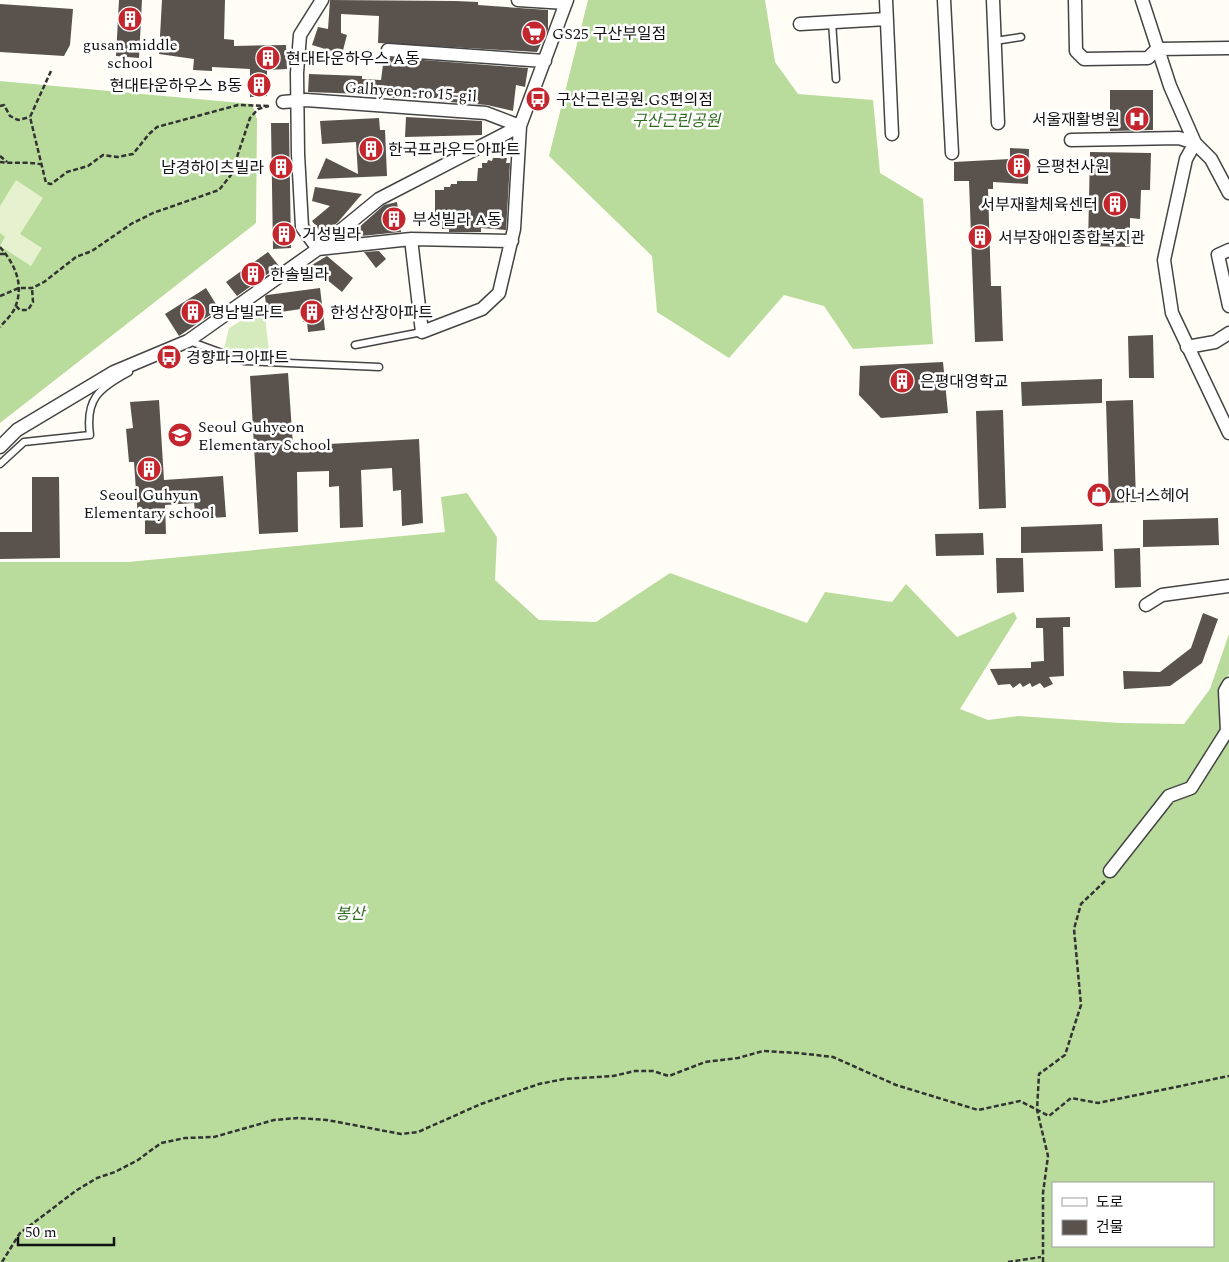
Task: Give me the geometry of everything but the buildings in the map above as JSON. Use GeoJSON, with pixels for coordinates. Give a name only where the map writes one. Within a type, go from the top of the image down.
{"type":"FeatureCollection","features":[{"type":"Feature","properties":{"kind":"street"},"geometry":{"type":"LineString","coordinates":[[318,249],[302,227],[297,101],[300,35],[322,0]]}},
{"type":"Feature","properties":{"kind":"street"},"geometry":{"type":"LineString","coordinates":[[410,239],[422,332],[482,309],[499,293],[512,241],[520,126],[567,1],[518,0]]}},
{"type":"Feature","properties":{"kind":"street"},"geometry":{"type":"LineString","coordinates":[[886,0],[892,134]]}},
{"type":"Feature","properties":{"kind":"street"},"geometry":{"type":"LineString","coordinates":[[944,0],[952,153]]}},
{"type":"Feature","properties":{"kind":"street"},"geometry":{"type":"LineString","coordinates":[[993,0],[998,123]]}},
{"type":"Feature","properties":{"kind":"street"},"geometry":{"type":"LineString","coordinates":[[1075,0],[1076,51],[1084,59],[1148,58],[1157,49],[1229,48]]}},
{"type":"Feature","properties":{"kind":"street"},"geometry":{"type":"LineString","coordinates":[[1142,0],[1157,49],[1195,143],[1211,159],[1229,192]]}},
{"type":"Feature","properties":{"kind":"street"},"geometry":{"type":"LineString","coordinates":[[800,24],[887,19]]}},
{"type":"Feature","properties":{"kind":"street"},"geometry":{"type":"LineString","coordinates":[[388,50],[545,60]]}},
{"type":"Feature","properties":{"kind":"street","name":"Galhyeon-ro 15-gil"},"geometry":{"type":"LineString","coordinates":[[283,102],[297,101],[486,113],[520,126]]}},
{"type":"Feature","properties":{"kind":"street"},"geometry":{"type":"LineString","coordinates":[[0,447],[17,430],[114,372],[188,341],[318,249],[378,199],[520,126]]}},
{"type":"Feature","properties":{"kind":"street"},"geometry":{"type":"LineString","coordinates":[[1071,140],[1179,138],[1195,143]]}},
{"type":"Feature","properties":{"kind":"street"},"geometry":{"type":"LineString","coordinates":[[1195,143],[1186,159],[1164,260],[1172,313],[1229,433]]}},
{"type":"Feature","properties":{"kind":"street"},"geometry":{"type":"LineString","coordinates":[[318,249],[410,239],[512,241]]}},
{"type":"Feature","properties":{"kind":"street"},"geometry":{"type":"LineString","coordinates":[[1229,250],[1218,254],[1229,306]]}},
{"type":"Feature","properties":{"kind":"street"},"geometry":{"type":"LineString","coordinates":[[1187,347],[1214,342],[1229,333]]}},
{"type":"Feature","properties":{"kind":"street"},"geometry":{"type":"LineString","coordinates":[[1146,605],[1162,595],[1229,586]]}},
{"type":"Feature","properties":{"kind":"street"},"geometry":{"type":"LineString","coordinates":[[1110,871],[1169,796],[1191,788],[1228,731],[1225,691],[1229,684]]}},
{"type":"Feature","properties":{"kind":"lane"},"geometry":{"type":"LineString","coordinates":[[832,22],[836,79]]}},
{"type":"Feature","properties":{"kind":"lane"},"geometry":{"type":"LineString","coordinates":[[995,41],[1021,37]]}},
{"type":"Feature","properties":{"kind":"lane"},"geometry":{"type":"LineString","coordinates":[[356,345],[422,332]]}},
{"type":"Feature","properties":{"kind":"lane"},"geometry":{"type":"LineString","coordinates":[[188,341],[244,361],[379,367]]}},
{"type":"Feature","properties":{"kind":"lane"},"geometry":{"type":"LineString","coordinates":[[0,464],[24,442],[90,435],[88,423],[93,398],[106,384],[129,372],[144,359]]}},
{"type":"Feature","properties":{"kind":"path"},"geometry":{"type":"LineString","coordinates":[[51,71],[30,118],[46,183],[51,184],[67,172],[88,166],[103,155],[117,157],[133,154],[157,127],[238,105],[266,104],[270,106]]}},
{"type":"Feature","properties":{"kind":"path"},"geometry":{"type":"LineString","coordinates":[[0,296],[19,288],[32,288],[44,282],[76,256],[92,251],[131,224],[153,213],[220,190],[231,175],[250,118],[258,109],[283,102]]}},
{"type":"Feature","properties":{"kind":"path"},"geometry":{"type":"LineString","coordinates":[[0,106],[4,105],[10,116],[18,120],[30,118]]}},
{"type":"Feature","properties":{"kind":"path"},"geometry":{"type":"LineString","coordinates":[[0,156],[6,162],[16,164]]}},
{"type":"Feature","properties":{"kind":"path"},"geometry":{"type":"LineString","coordinates":[[0,162],[16,164],[35,162],[42,165]]}},
{"type":"Feature","properties":{"kind":"path"},"geometry":{"type":"LineString","coordinates":[[0,248],[6,254],[18,276],[19,288],[16,306],[0,327]]}},
{"type":"Feature","properties":{"kind":"path"},"geometry":{"type":"LineString","coordinates":[[0,254],[6,254]]}},
{"type":"Feature","properties":{"kind":"path"},"geometry":{"type":"LineString","coordinates":[[16,306],[20,310],[28,310],[33,302],[32,288]]}},
{"type":"Feature","properties":{"kind":"path"},"geometry":{"type":"LineString","coordinates":[[1042,1262],[1043,1193],[1048,1156],[1037,1110],[1040,1074],[1065,1055],[1081,1005],[1074,928],[1081,904],[1105,881],[1110,871]]}},
{"type":"Feature","properties":{"kind":"path"},"geometry":{"type":"LineString","coordinates":[[2,1262],[20,1233],[77,1190],[97,1178],[116,1172],[138,1160],[161,1143],[185,1138],[214,1137],[274,1120],[327,1120],[401,1134],[418,1132],[482,1104],[539,1084],[564,1079],[613,1076],[635,1071],[653,1071],[669,1076],[705,1062],[738,1058],[763,1051],[833,1057],[896,1085],[978,1110],[1020,1101],[1050,1116],[1071,1098],[1098,1103],[1229,1076]]}},
{"type":"Feature","properties":{"kind":"path"},"geometry":{"type":"LineString","coordinates":[[1008,1262],[1041,1257]]}},
{"type":"Feature","properties":{"kind":"green space","name":"구산근린공원"},"geometry":{"type":"Polygon","coordinates":[[[588,0],[765,0],[775,62],[798,94],[873,100],[880,173],[923,199],[933,344],[853,349],[824,306],[784,295],[729,358],[657,312],[652,256],[549,156],[588,0]]]}},
{"type":"Feature","properties":{"kind":"green space"},"geometry":{"type":"Polygon","coordinates":[[[0,81],[252,104],[257,119],[256,223],[0,423],[0,81]]]}},
{"type":"Feature","properties":{"kind":"green space"},"geometry":{"type":"Polygon","coordinates":[[[16,180],[43,198],[20,234],[42,248],[31,266],[0,246],[5,237],[0,233],[0,206],[16,180]]]}},
{"type":"Feature","properties":{"kind":"green space"},"geometry":{"type":"Polygon","coordinates":[[[264,307],[269,352],[222,357],[229,328],[264,307]]]}},
{"type":"Feature","properties":{"kind":"green space","name":"봉산"},"geometry":{"type":"Polygon","coordinates":[[[467,493],[497,537],[495,580],[539,620],[596,622],[670,573],[807,623],[825,592],[892,602],[906,584],[957,637],[1014,612],[1017,618],[960,709],[988,720],[1018,716],[1120,723],[1184,724],[1210,689],[1229,634],[1229,674],[1220,692],[1229,720],[1229,1262],[0,1262],[0,562],[128,562],[445,532],[441,497],[467,493]]]}},
{"type":"Feature","properties":{"kind":"place","name":"gusan middle school"},"geometry":{"type":"Point","coordinates":[130,19]}},
{"type":"Feature","properties":{"kind":"place","name":"GS25 구산부일점"},"geometry":{"type":"Point","coordinates":[534,33]}},
{"type":"Feature","properties":{"kind":"place","name":"현대타운하우스 A동"},"geometry":{"type":"Point","coordinates":[268,58]}},
{"type":"Feature","properties":{"kind":"place","name":"현대타운하우스 B동"},"geometry":{"type":"Point","coordinates":[259,85]}},
{"type":"Feature","properties":{"kind":"place","name":"구산근린공원.GS편의점"},"geometry":{"type":"Point","coordinates":[538,99]}},
{"type":"Feature","properties":{"kind":"place","name":"서울재활병원"},"geometry":{"type":"Point","coordinates":[1137,119]}},
{"type":"Feature","properties":{"kind":"place","name":"한국프라우드아파트"},"geometry":{"type":"Point","coordinates":[371,149]}},
{"type":"Feature","properties":{"kind":"place","name":"은평천사원"},"geometry":{"type":"Point","coordinates":[1019,166]}},
{"type":"Feature","properties":{"kind":"place","name":"남경하이츠빌라"},"geometry":{"type":"Point","coordinates":[281,167]}},
{"type":"Feature","properties":{"kind":"place","name":"서부재활체육센터"},"geometry":{"type":"Point","coordinates":[1115,204]}},
{"type":"Feature","properties":{"kind":"place","name":"부성빌라 A동"},"geometry":{"type":"Point","coordinates":[394,219]}},
{"type":"Feature","properties":{"kind":"place","name":"거성빌라"},"geometry":{"type":"Point","coordinates":[284,234]}},
{"type":"Feature","properties":{"kind":"place","name":"서부장애인종합복지관"},"geometry":{"type":"Point","coordinates":[980,237]}},
{"type":"Feature","properties":{"kind":"place","name":"한솔빌라"},"geometry":{"type":"Point","coordinates":[253,274]}},
{"type":"Feature","properties":{"kind":"place","name":"명남빌라트"},"geometry":{"type":"Point","coordinates":[193,312]}},
{"type":"Feature","properties":{"kind":"place","name":"한성산장아파트"},"geometry":{"type":"Point","coordinates":[312,312]}},
{"type":"Feature","properties":{"kind":"place","name":"경향파크아파트"},"geometry":{"type":"Point","coordinates":[169,357]}},
{"type":"Feature","properties":{"kind":"place","name":"은평대영학교"},"geometry":{"type":"Point","coordinates":[902,381]}},
{"type":"Feature","properties":{"kind":"place","name":"Seoul Guhyeon Elementary School"},"geometry":{"type":"Point","coordinates":[180,435]}},
{"type":"Feature","properties":{"kind":"place","name":"Seoul Guhyun Elementary school"},"geometry":{"type":"Point","coordinates":[149,469]}},
{"type":"Feature","properties":{"kind":"place","name":"아너스헤어"},"geometry":{"type":"Point","coordinates":[1099,495]}}]}
